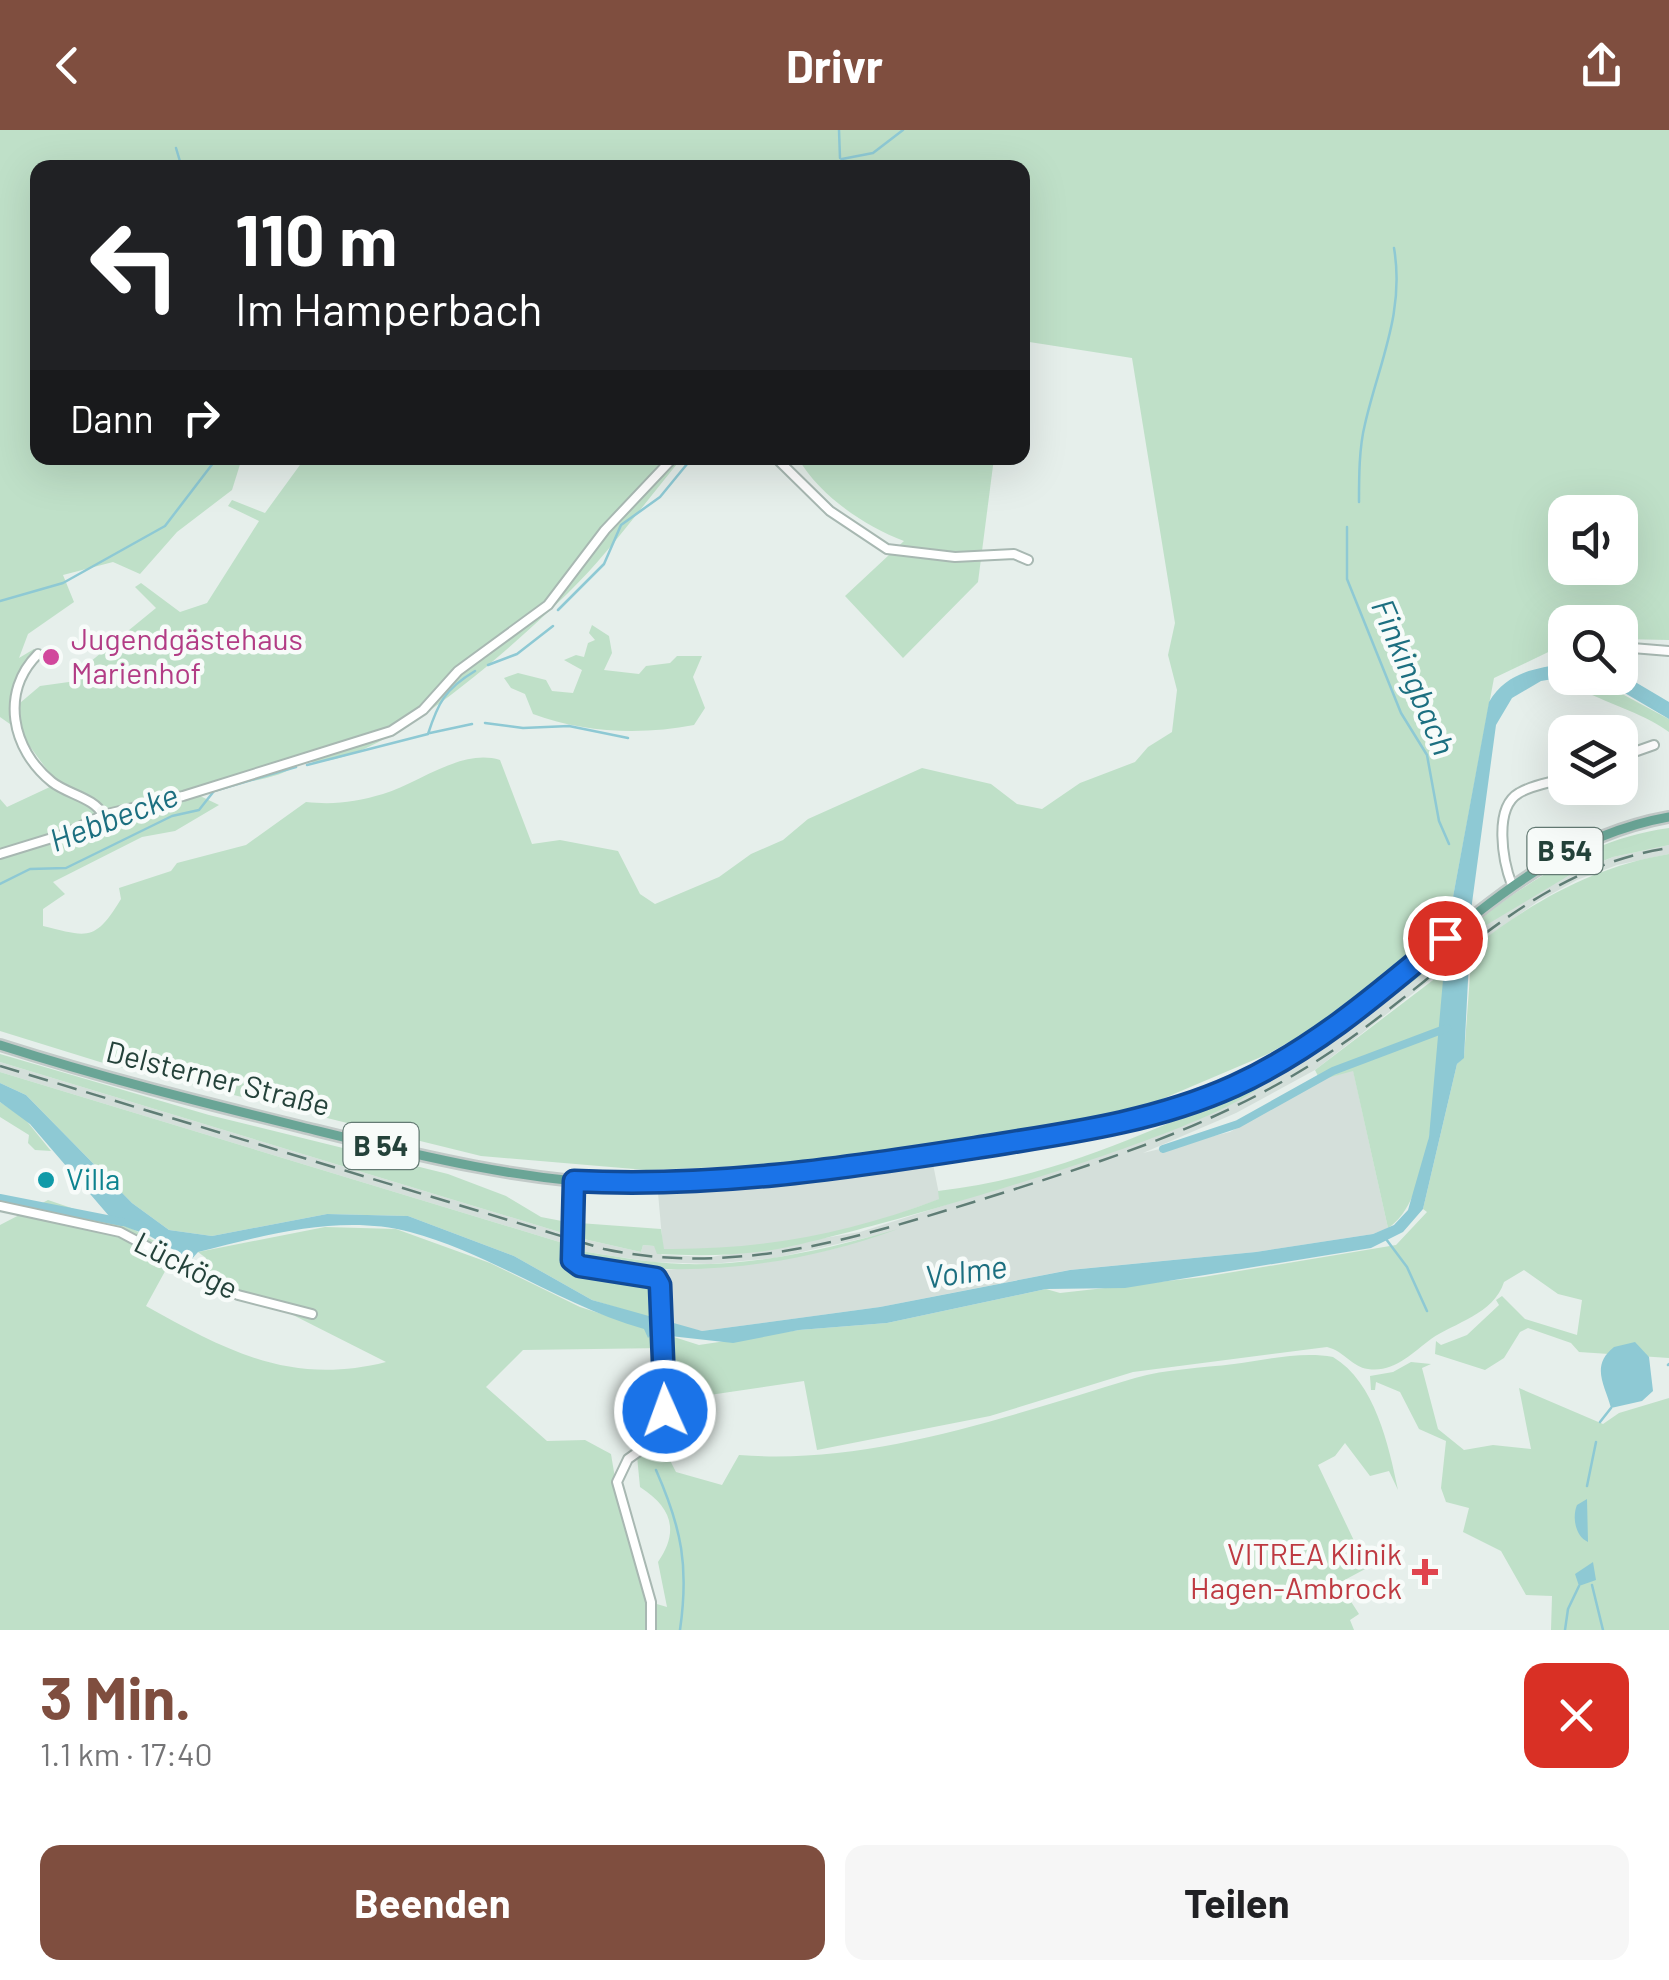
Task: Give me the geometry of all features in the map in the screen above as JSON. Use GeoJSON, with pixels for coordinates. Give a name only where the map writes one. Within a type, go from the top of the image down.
{"type":"FeatureCollection","features":[{"type":"Feature","properties":{"kind":"main road","name":"B 54"},"geometry":{"type":"LineString","coordinates":[[1512,885],[1587,841],[1669,816]]}},
{"type":"Feature","properties":{"kind":"main road","name":"Delsterner Straße"},"geometry":{"type":"LineString","coordinates":[[0,1045],[132,1084],[429,1158],[574,1181],[675,1185],[804,1174],[1148,1116],[1234,1086],[1298,1052],[1512,885]]}},
{"type":"Feature","properties":{"kind":"street"},"geometry":{"type":"LineString","coordinates":[[0,854],[65,834],[103,814],[182,796],[391,731],[422,710],[458,671],[548,605],[605,530],[666,465]]}},
{"type":"Feature","properties":{"kind":"street"},"geometry":{"type":"LineString","coordinates":[[783,465],[830,511],[887,550],[955,557],[1014,554],[1028,560]]}},
{"type":"Feature","properties":{"kind":"street"},"geometry":{"type":"LineString","coordinates":[[1638,648],[1669,651]]}},
{"type":"Feature","properties":{"kind":"street"},"geometry":{"type":"LineString","coordinates":[[38,654],[21,672],[14,690],[20,738],[34,765],[54,784],[99,806],[103,814]]}},
{"type":"Feature","properties":{"kind":"street"},"geometry":{"type":"LineString","coordinates":[[1638,751],[1654,745]]}},
{"type":"Feature","properties":{"kind":"street"},"geometry":{"type":"LineString","coordinates":[[1512,885],[1503,838],[1506,808],[1520,792],[1548,783]]}},
{"type":"Feature","properties":{"kind":"street"},"geometry":{"type":"LineString","coordinates":[[574,1181],[572,1260],[580,1266],[656,1278],[662,1303],[665,1434],[628,1458],[618,1482],[651,1602],[651,1630]]}},
{"type":"Feature","properties":{"kind":"street","name":"Lücköge"},"geometry":{"type":"LineString","coordinates":[[0,1206],[120,1232],[238,1295],[312,1314]]}},
{"type":"Feature","properties":{"kind":"shaded area"},"geometry":{"type":"Polygon","coordinates":[[[1669,845],[1669,854],[1617,865],[1577,880],[1537,902],[1472,948],[1473,933],[1552,883],[1613,857],[1669,845]]]}},
{"type":"Feature","properties":{"kind":"shaded area"},"geometry":{"type":"Polygon","coordinates":[[[1443,956],[1443,970],[1315,1070],[1236,1113],[1143,1153],[1230,1132],[1320,1080],[1353,1070],[1388,1228],[1373,1234],[1256,1252],[1069,1270],[880,1307],[702,1331],[665,1323],[664,1270],[775,1261],[878,1235],[775,1258],[711,1264],[653,1262],[574,1250],[575,1237],[641,1252],[643,1245],[654,1246],[662,1255],[711,1257],[860,1232],[1097,1157],[1191,1122],[1271,1080],[1349,1028],[1443,956]]]}},
{"type":"Feature","properties":{"kind":"shaded area"},"geometry":{"type":"Polygon","coordinates":[[[0,1062],[566,1234],[566,1244],[0,1072],[0,1062]]]}},
{"type":"Feature","properties":{"kind":"shaded area"},"geometry":{"type":"Polygon","coordinates":[[[933,1164],[940,1199],[859,1228],[747,1249],[663,1249],[658,1193],[781,1185],[933,1164]]]}},
{"type":"Feature","properties":{"kind":"green space"},"geometry":{"type":"Polygon","coordinates":[[[0,130],[1669,130],[1669,640],[1638,639],[1638,605],[1548,605],[1548,652],[1494,678],[1448,924],[1317,1026],[1268,1054],[1148,1105],[1077,1122],[822,1163],[646,1170],[481,1156],[100,1062],[0,1031],[0,858],[107,817],[101,803],[56,782],[17,729],[0,717],[0,130]],[[30,160],[30,465],[240,465],[232,490],[177,532],[140,574],[113,562],[63,575],[74,602],[28,634],[19,658],[34,649],[38,654],[15,685],[14,708],[40,686],[76,681],[90,662],[156,608],[135,587],[141,583],[180,612],[207,603],[259,521],[228,506],[232,500],[265,513],[300,465],[676,465],[568,593],[443,701],[368,747],[333,760],[303,761],[278,774],[198,795],[219,805],[175,831],[142,837],[53,882],[65,894],[43,909],[43,926],[89,933],[112,913],[121,899],[119,888],[171,871],[177,863],[246,845],[306,802],[336,803],[373,797],[471,759],[500,760],[532,844],[560,840],[618,851],[640,894],[655,904],[719,877],[751,854],[783,840],[808,819],[922,768],[991,784],[1017,804],[1042,809],[1080,783],[1135,762],[1148,747],[1172,732],[1177,690],[1168,655],[1175,623],[1132,358],[1030,342],[1030,160],[30,160]]]}},
{"type":"Feature","properties":{"kind":"green space"},"geometry":{"type":"Polygon","coordinates":[[[802,465],[993,465],[978,582],[903,658],[845,596],[904,541],[844,508],[802,465]]]}},
{"type":"Feature","properties":{"kind":"green space"},"geometry":{"type":"Polygon","coordinates":[[[592,625],[609,636],[612,653],[604,670],[639,674],[646,666],[670,663],[677,656],[702,656],[693,677],[705,708],[694,725],[613,730],[572,725],[533,714],[525,694],[511,688],[504,678],[518,673],[546,680],[552,691],[573,693],[582,670],[564,660],[576,655],[584,657],[588,643],[595,640],[589,633],[592,625]]]}},
{"type":"Feature","properties":{"kind":"green space"},"geometry":{"type":"Polygon","coordinates":[[[1593,695],[1624,695],[1669,719],[1669,732],[1646,718],[1593,695]]]}},
{"type":"Feature","properties":{"kind":"green space"},"geometry":{"type":"Polygon","coordinates":[[[52,786],[99,813],[64,831],[0,852],[0,799],[7,807],[52,786]]]}},
{"type":"Feature","properties":{"kind":"green space"},"geometry":{"type":"Polygon","coordinates":[[[1669,828],[1669,845],[1613,857],[1573,873],[1473,933],[1474,923],[1566,862],[1615,841],[1669,828]]]}},
{"type":"Feature","properties":{"kind":"green space"},"geometry":{"type":"Polygon","coordinates":[[[1669,854],[1669,1358],[1579,1352],[1571,1343],[1528,1328],[1520,1332],[1504,1358],[1485,1370],[1435,1354],[1436,1341],[1441,1345],[1467,1335],[1499,1305],[1496,1300],[1502,1296],[1525,1319],[1577,1335],[1582,1300],[1558,1294],[1524,1270],[1504,1282],[1483,1310],[1386,1368],[1362,1368],[1327,1347],[1133,1372],[990,1416],[817,1450],[804,1381],[689,1398],[668,1396],[665,1348],[523,1350],[486,1387],[547,1441],[585,1440],[611,1454],[635,1564],[650,1602],[667,1607],[658,1562],[669,1540],[669,1520],[659,1503],[640,1487],[637,1456],[661,1443],[676,1472],[722,1485],[739,1455],[839,1453],[890,1445],[990,1422],[1147,1375],[1296,1356],[1333,1357],[1360,1382],[1370,1398],[1385,1435],[1398,1490],[1389,1471],[1370,1476],[1345,1443],[1335,1456],[1318,1465],[1367,1568],[1339,1583],[1359,1614],[1350,1620],[1354,1630],[0,1630],[0,1225],[48,1200],[133,1229],[175,1253],[146,1306],[232,1350],[290,1367],[320,1370],[386,1362],[289,1313],[181,1277],[206,1258],[198,1252],[325,1227],[396,1229],[490,1263],[580,1307],[699,1345],[799,1330],[887,1323],[1046,1289],[1060,1293],[1203,1277],[1396,1245],[1427,1212],[1423,1209],[1457,1064],[1464,1057],[1472,948],[1565,888],[1614,868],[1669,854]]]}},
{"type":"Feature","properties":{"kind":"green space"},"geometry":{"type":"Polygon","coordinates":[[[1444,949],[1443,956],[1430,969],[1318,1050],[1444,949]]]}},
{"type":"Feature","properties":{"kind":"green space"},"geometry":{"type":"Polygon","coordinates":[[[1445,971],[1427,1149],[1418,1183],[1405,1210],[1388,1228],[1353,1071],[1320,1080],[1315,1070],[1445,971]]]}},
{"type":"Feature","properties":{"kind":"green space"},"geometry":{"type":"Polygon","coordinates":[[[0,1054],[209,1115],[448,1174],[506,1196],[541,1217],[567,1222],[566,1234],[0,1062],[0,1054]]]}},
{"type":"Feature","properties":{"kind":"green space"},"geometry":{"type":"Polygon","coordinates":[[[0,1072],[566,1244],[561,1253],[574,1271],[642,1281],[655,1290],[658,1320],[592,1300],[514,1256],[408,1216],[327,1214],[212,1236],[169,1230],[132,1203],[26,1095],[0,1083],[0,1072]]]}},
{"type":"Feature","properties":{"kind":"green space"},"geometry":{"type":"Polygon","coordinates":[[[1270,1077],[1243,1098],[1120,1150],[958,1202],[819,1240],[763,1251],[688,1255],[657,1254],[654,1246],[643,1245],[641,1252],[575,1237],[579,1223],[661,1229],[664,1249],[735,1247],[804,1238],[905,1211],[939,1199],[938,1191],[1024,1175],[1108,1148],[1270,1077]]]}},
{"type":"Feature","properties":{"kind":"green space"},"geometry":{"type":"Polygon","coordinates":[[[0,1102],[25,1119],[51,1151],[35,1150],[28,1143],[29,1135],[0,1117],[0,1102]]]}},
{"type":"Feature","properties":{"kind":"green space"},"geometry":{"type":"Polygon","coordinates":[[[898,1229],[780,1261],[699,1269],[618,1266],[578,1259],[574,1250],[669,1263],[710,1264],[765,1259],[898,1229]]]}},
{"type":"Feature","properties":{"kind":"green space"},"geometry":{"type":"Polygon","coordinates":[[[1411,1362],[1431,1364],[1422,1368],[1438,1429],[1464,1450],[1493,1445],[1531,1449],[1519,1388],[1603,1424],[1619,1413],[1669,1398],[1669,1630],[1551,1630],[1552,1596],[1526,1595],[1501,1551],[1463,1532],[1469,1508],[1446,1502],[1441,1488],[1446,1441],[1419,1429],[1400,1392],[1376,1382],[1375,1390],[1371,1390],[1370,1376],[1393,1372],[1411,1362]]]}},
{"type":"Feature","properties":{"kind":"water"},"geometry":{"type":"Polygon","coordinates":[[[1548,667],[1548,680],[1512,698],[1496,725],[1472,903],[1464,1058],[1457,1064],[1423,1209],[1403,1232],[1371,1248],[1125,1288],[1046,1289],[887,1323],[799,1330],[733,1343],[652,1334],[648,1338],[644,1329],[584,1307],[470,1253],[384,1227],[330,1226],[276,1233],[198,1252],[191,1260],[148,1235],[115,1223],[30,1124],[0,1102],[0,1083],[26,1095],[132,1203],[169,1230],[212,1236],[327,1214],[408,1216],[514,1256],[592,1300],[702,1331],[880,1307],[1070,1270],[1256,1252],[1373,1234],[1394,1225],[1408,1210],[1429,1137],[1448,924],[1489,702],[1512,678],[1548,667]]]}},
{"type":"Feature","properties":{"kind":"water"},"geometry":{"type":"Polygon","coordinates":[[[1638,684],[1669,702],[1669,719],[1628,695],[1638,695],[1638,684]]]}},
{"type":"Feature","properties":{"kind":"water"},"geometry":{"type":"Polygon","coordinates":[[[1635,1342],[1649,1357],[1653,1391],[1642,1401],[1611,1408],[1601,1376],[1603,1361],[1614,1347],[1635,1342]]]}},
{"type":"Feature","properties":{"kind":"water"},"geometry":{"type":"Polygon","coordinates":[[[1587,1499],[1588,1542],[1577,1531],[1575,1520],[1577,1505],[1587,1499]]]}},
{"type":"Feature","properties":{"kind":"water"},"geometry":{"type":"Polygon","coordinates":[[[1593,1562],[1596,1580],[1579,1586],[1575,1574],[1593,1562]]]}},
{"type":"Feature","properties":{"kind":"pier"},"geometry":{"type":"Polygon","coordinates":[[[1473,933],[1472,948],[1443,970],[1443,956],[1473,933]]]}},
{"type":"Feature","properties":{"kind":"waterway"},"geometry":{"type":"LineString","coordinates":[[839,130],[840,158]]}},
{"type":"Feature","properties":{"kind":"waterway","name":"Hebbecke"},"geometry":{"type":"LineString","coordinates":[[842,160],[873,153],[903,130]]}},
{"type":"Feature","properties":{"kind":"waterway"},"geometry":{"type":"LineString","coordinates":[[176,148],[180,160]]}},
{"type":"Feature","properties":{"kind":"waterway","name":"Finkingbach"},"geometry":{"type":"LineString","coordinates":[[1359,502],[1363,433],[1393,316],[1394,248]]}},
{"type":"Feature","properties":{"kind":"waterway"},"geometry":{"type":"LineString","coordinates":[[0,601],[63,583],[165,526],[212,465]]}},
{"type":"Feature","properties":{"kind":"waterway","name":"Hebbecke"},"geometry":{"type":"LineString","coordinates":[[558,610],[604,564],[621,525],[660,497],[686,465]]}},
{"type":"Feature","properties":{"kind":"waterway","name":"Finkingbach"},"geometry":{"type":"LineString","coordinates":[[1347,527],[1347,579],[1401,713],[1427,755],[1439,821],[1449,844]]}},
{"type":"Feature","properties":{"kind":"waterway","name":"Hebbecke"},"geometry":{"type":"LineString","coordinates":[[488,665],[517,654],[553,626]]}},
{"type":"Feature","properties":{"kind":"waterway","name":"Hebbecke"},"geometry":{"type":"LineString","coordinates":[[307,765],[428,734],[444,698],[475,671]]}},
{"type":"Feature","properties":{"kind":"waterway"},"geometry":{"type":"LineString","coordinates":[[485,723],[523,728],[569,726],[628,738]]}},
{"type":"Feature","properties":{"kind":"waterway"},"geometry":{"type":"LineString","coordinates":[[430,733],[472,724]]}},
{"type":"Feature","properties":{"kind":"waterway","name":"Hebbecke"},"geometry":{"type":"LineString","coordinates":[[0,884],[30,869],[66,868],[172,816],[199,810],[214,791],[296,767]]}},
{"type":"Feature","properties":{"kind":"waterway"},"geometry":{"type":"LineString","coordinates":[[1163,1149],[1238,1124],[1333,1071],[1447,1028]]}},
{"type":"Feature","properties":{"kind":"waterway"},"geometry":{"type":"LineString","coordinates":[[0,1198],[122,1222]]}},
{"type":"Feature","properties":{"kind":"waterway"},"geometry":{"type":"LineString","coordinates":[[1386,1239],[1407,1267],[1427,1311]]}},
{"type":"Feature","properties":{"kind":"waterway"},"geometry":{"type":"LineString","coordinates":[[1600,1422],[1611,1408]]}},
{"type":"Feature","properties":{"kind":"waterway"},"geometry":{"type":"LineString","coordinates":[[1587,1486],[1596,1442]]}},
{"type":"Feature","properties":{"kind":"waterway"},"geometry":{"type":"LineString","coordinates":[[656,1470],[681,1548],[684,1587],[680,1630]]}},
{"type":"Feature","properties":{"kind":"waterway"},"geometry":{"type":"LineString","coordinates":[[1592,1585],[1603,1630]]}},
{"type":"Feature","properties":{"kind":"waterway"},"geometry":{"type":"LineString","coordinates":[[1565,1630],[1568,1609],[1579,1586]]}},
{"type":"Feature","properties":{"kind":"railway"},"geometry":{"type":"LineString","coordinates":[[0,1066],[604,1249],[655,1257],[754,1255],[851,1237],[948,1210],[1126,1152],[1209,1118],[1329,1053],[1530,902],[1573,878],[1619,860],[1669,848]]}},
{"type":"Feature","properties":{"kind":"place","name":"Jugendgästehaus Marienhof"},"geometry":{"type":"Point","coordinates":[51,657]}},
{"type":"Feature","properties":{"kind":"place","name":"Villa"},"geometry":{"type":"Point","coordinates":[46,1180]}},
{"type":"Feature","properties":{"kind":"place","name":"VITREA Klinik Hagen-Ambrock"},"geometry":{"type":"Point","coordinates":[1425,1572]}},
{"type":"Feature","properties":{"kind":"route"},"geometry":{"type":"LineString","coordinates":[[665,1411],[662,1290],[656,1278],[574,1263],[569,1250],[574,1181],[631,1185],[760,1179],[943,1153],[1148,1116],[1234,1086],[1298,1052],[1346,1020],[1445,938]]}},
{"type":"Feature","properties":{"kind":"water label","name":"Volme"},"geometry":{"type":"Point","coordinates":[966,1272]}}]}
